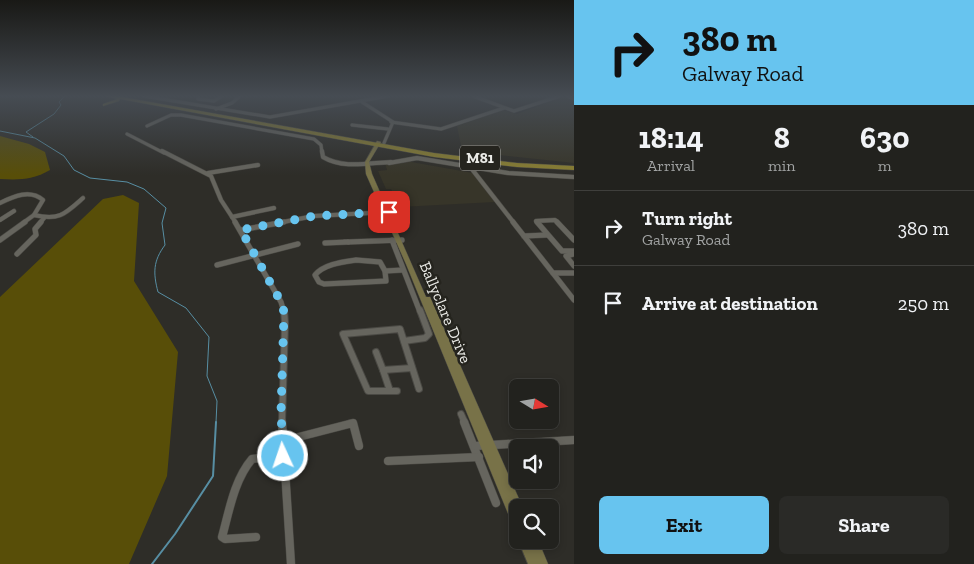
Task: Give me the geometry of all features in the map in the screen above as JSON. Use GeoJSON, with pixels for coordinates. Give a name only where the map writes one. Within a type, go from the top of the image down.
{"type":"FeatureCollection","features":[{"type":"Feature","properties":{"kind":"main road"},"geometry":{"type":"LineString","coordinates":[[254,122],[364,142],[372,148],[379,146]]}},
{"type":"Feature","properties":{"kind":"main road","name":"M81"},"geometry":{"type":"LineString","coordinates":[[256,122],[379,146],[475,161],[574,166]]}},
{"type":"Feature","properties":{"kind":"main road","name":"M81"},"geometry":{"type":"LineString","coordinates":[[379,146],[477,158],[574,166]]}},
{"type":"Feature","properties":{"kind":"street"},"geometry":{"type":"LineString","coordinates":[[147,126],[156,122]]}},
{"type":"Feature","properties":{"kind":"street"},"geometry":{"type":"LineString","coordinates":[[216,122],[311,139],[320,143],[321,154],[326,160],[340,164],[391,162],[417,158],[471,168],[574,177]]}},
{"type":"Feature","properties":{"kind":"street"},"geometry":{"type":"LineString","coordinates":[[379,146],[392,122]]}},
{"type":"Feature","properties":{"kind":"street"},"geometry":{"type":"LineString","coordinates":[[370,163],[392,122]]}},
{"type":"Feature","properties":{"kind":"street"},"geometry":{"type":"LineString","coordinates":[[394,122],[439,129],[460,122]]}},
{"type":"Feature","properties":{"kind":"street"},"geometry":{"type":"LineString","coordinates":[[352,125],[388,129]]}},
{"type":"Feature","properties":{"kind":"street"},"geometry":{"type":"LineString","coordinates":[[371,133],[375,127]]}},
{"type":"Feature","properties":{"kind":"street"},"geometry":{"type":"LineString","coordinates":[[127,134],[167,155],[208,173],[258,165]]}},
{"type":"Feature","properties":{"kind":"street","name":"Ballyclare Drive"},"geometry":{"type":"LineString","coordinates":[[370,163],[397,240],[514,499]]}},
{"type":"Feature","properties":{"kind":"street"},"geometry":{"type":"LineString","coordinates":[[471,168],[574,300]]}},
{"type":"Feature","properties":{"kind":"street"},"geometry":{"type":"LineString","coordinates":[[208,173],[221,200],[255,254],[284,312],[281,412],[291,564]]}},
{"type":"Feature","properties":{"kind":"street"},"geometry":{"type":"LineString","coordinates":[[0,196],[0,202],[20,195],[39,196],[43,202],[34,216],[0,239]]}},
{"type":"Feature","properties":{"kind":"street"},"geometry":{"type":"LineString","coordinates":[[34,216],[58,218],[83,198]]}},
{"type":"Feature","properties":{"kind":"street"},"geometry":{"type":"LineString","coordinates":[[232,217],[274,208]]}},
{"type":"Feature","properties":{"kind":"street"},"geometry":{"type":"LineString","coordinates":[[0,220],[14,211]]}},
{"type":"Feature","properties":{"kind":"street"},"geometry":{"type":"LineString","coordinates":[[241,230],[314,216],[387,213]]}},
{"type":"Feature","properties":{"kind":"street"},"geometry":{"type":"LineString","coordinates":[[16,254],[36,235],[35,230],[44,218]]}},
{"type":"Feature","properties":{"kind":"street"},"geometry":{"type":"LineString","coordinates":[[574,240],[555,220],[537,220],[562,251],[574,253]]}},
{"type":"Feature","properties":{"kind":"street"},"geometry":{"type":"LineString","coordinates":[[525,237],[548,236]]}},
{"type":"Feature","properties":{"kind":"street"},"geometry":{"type":"LineString","coordinates":[[326,243],[397,240],[403,270],[429,334],[425,338],[404,341]]}},
{"type":"Feature","properties":{"kind":"street"},"geometry":{"type":"LineString","coordinates":[[217,264],[298,244]]}},
{"type":"Feature","properties":{"kind":"street"},"geometry":{"type":"LineString","coordinates":[[574,253],[566,256],[574,266]]}},
{"type":"Feature","properties":{"kind":"street"},"geometry":{"type":"LineString","coordinates":[[358,261],[380,262],[385,271],[387,278],[384,282],[324,284],[317,280],[315,275],[329,266],[358,261]]}},
{"type":"Feature","properties":{"kind":"street"},"geometry":{"type":"LineString","coordinates":[[385,271],[403,270]]}},
{"type":"Feature","properties":{"kind":"street"},"geometry":{"type":"LineString","coordinates":[[554,275],[574,274]]}},
{"type":"Feature","properties":{"kind":"street"},"geometry":{"type":"LineString","coordinates":[[376,352],[393,391],[368,391],[343,334],[397,328],[401,330],[404,348],[419,389]]}},
{"type":"Feature","properties":{"kind":"street"},"geometry":{"type":"LineString","coordinates":[[383,370],[412,368]]}},
{"type":"Feature","properties":{"kind":"street"},"geometry":{"type":"LineString","coordinates":[[461,414],[496,503]]}},
{"type":"Feature","properties":{"kind":"street"},"geometry":{"type":"LineString","coordinates":[[282,441],[353,423],[359,446]]}},
{"type":"Feature","properties":{"kind":"street"},"geometry":{"type":"LineString","coordinates":[[475,446],[574,440]]}},
{"type":"Feature","properties":{"kind":"street","name":"Ballyclare Drive"},"geometry":{"type":"LineString","coordinates":[[488,445],[509,500]]}},
{"type":"Feature","properties":{"kind":"street"},"geometry":{"type":"LineString","coordinates":[[256,537],[225,539],[222,537],[248,462],[252,459],[283,456]]}},
{"type":"Feature","properties":{"kind":"street"},"geometry":{"type":"LineString","coordinates":[[388,461],[479,456]]}},
{"type":"Feature","properties":{"kind":"street"},"geometry":{"type":"LineString","coordinates":[[528,549],[534,564]]}},
{"type":"Feature","properties":{"kind":"street"},"geometry":{"type":"LineString","coordinates":[[536,549],[542,564]]}},
{"type":"Feature","properties":{"kind":"shaded area"},"geometry":{"type":"Polygon","coordinates":[[[468,122],[574,122],[574,163],[462,151],[457,126],[468,122]]]}},
{"type":"Feature","properties":{"kind":"shaded area"},"geometry":{"type":"Polygon","coordinates":[[[0,136],[29,144],[45,152],[50,170],[26,179],[0,179],[0,136]]]}},
{"type":"Feature","properties":{"kind":"shaded area"},"geometry":{"type":"Polygon","coordinates":[[[406,161],[473,173],[495,202],[400,207],[391,189],[386,189],[378,171],[387,170],[385,163],[406,161]]]}},
{"type":"Feature","properties":{"kind":"shaded area"},"geometry":{"type":"Polygon","coordinates":[[[123,195],[139,203],[134,281],[178,352],[167,476],[129,564],[0,564],[0,297],[103,199],[123,195]]]}},
{"type":"Feature","properties":{"kind":"waterway"},"geometry":{"type":"LineString","coordinates":[[33,137],[26,132],[41,122]]}},
{"type":"Feature","properties":{"kind":"waterway"},"geometry":{"type":"LineString","coordinates":[[0,131],[35,138],[64,156],[74,170],[90,178],[127,182],[144,189],[166,208],[162,223],[165,245],[156,262],[156,285],[158,292],[186,308],[209,337],[207,376],[217,401],[216,423]]}},
{"type":"Feature","properties":{"kind":"waterway"},"geometry":{"type":"LineString","coordinates":[[152,564],[175,534],[213,476],[216,422]]}},
{"type":"Feature","properties":{"kind":"route"},"geometry":{"type":"LineString","coordinates":[[283,456],[281,412],[284,312],[281,302],[241,230],[314,216],[389,212]]}}]}
